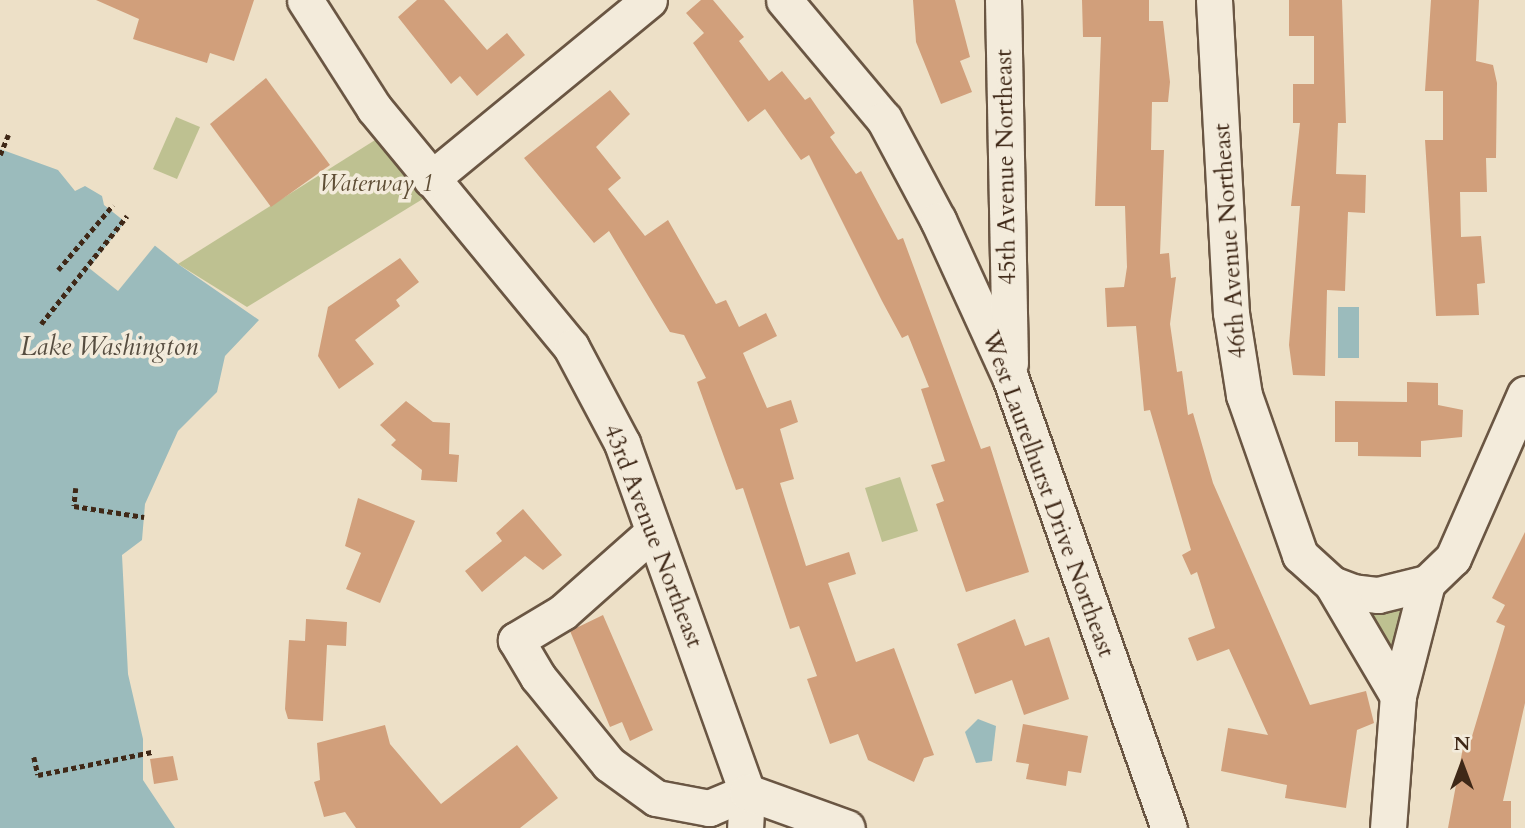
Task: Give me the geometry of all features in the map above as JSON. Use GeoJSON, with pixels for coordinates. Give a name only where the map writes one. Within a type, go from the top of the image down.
{"type":"FeatureCollection","features":[{"type":"Feature","properties":{"kind":"street","name":"43rd Avenue Northeast"},"geometry":{"type":"LineString","coordinates":[[305,0],[317,27],[431,180],[571,347],[622,443],[747,792],[745,828]]}},
{"type":"Feature","properties":{"kind":"street"},"geometry":{"type":"LineString","coordinates":[[431,180],[649,0]]}},
{"type":"Feature","properties":{"kind":"street","name":"West Laurelhurst Drive Northeast"},"geometry":{"type":"LineString","coordinates":[[784,0],[884,119],[1010,377],[1169,828]]}},
{"type":"Feature","properties":{"kind":"street","name":"45th Avenue Northeast"},"geometry":{"type":"LineString","coordinates":[[1003,0],[1010,377]]}},
{"type":"Feature","properties":{"kind":"street","name":"46th Avenue Northeast"},"geometry":{"type":"LineString","coordinates":[[1214,0],[1231,313],[1244,395],[1293,541],[1332,584],[1398,696]]}},
{"type":"Feature","properties":{"kind":"street"},"geometry":{"type":"LineString","coordinates":[[1332,584],[1378,596],[1427,583],[1453,558],[1525,394]]}},
{"type":"Feature","properties":{"kind":"street"},"geometry":{"type":"LineString","coordinates":[[653,532],[563,612],[516,640],[538,677],[610,764],[656,799],[709,808],[747,792],[847,828]]}},
{"type":"Feature","properties":{"kind":"street"},"geometry":{"type":"LineString","coordinates":[[1388,828],[1398,696],[1427,583]]}},
{"type":"Feature","properties":{"kind":"path"},"geometry":{"type":"LineString","coordinates":[[0,155],[8,135]]}},
{"type":"Feature","properties":{"kind":"path"},"geometry":{"type":"LineString","coordinates":[[58,270],[113,205]]}},
{"type":"Feature","properties":{"kind":"path"},"geometry":{"type":"LineString","coordinates":[[41,324],[127,216]]}},
{"type":"Feature","properties":{"kind":"path"},"geometry":{"type":"LineString","coordinates":[[76,488],[74,506],[144,517]]}},
{"type":"Feature","properties":{"kind":"path"},"geometry":{"type":"LineString","coordinates":[[34,757],[37,775],[152,752]]}},
{"type":"Feature","properties":{"kind":"green space"},"geometry":{"type":"Polygon","coordinates":[[[176,117],[200,127],[177,179],[153,169],[176,117]]]}},
{"type":"Feature","properties":{"kind":"green space","name":"Waterway 1"},"geometry":{"type":"Polygon","coordinates":[[[391,130],[439,189],[247,307],[178,264],[391,130]]]}},
{"type":"Feature","properties":{"kind":"green space"},"geometry":{"type":"Polygon","coordinates":[[[900,477],[918,531],[882,542],[865,488],[900,477]]]}},
{"type":"Feature","properties":{"kind":"green space"},"geometry":{"type":"Polygon","coordinates":[[[1407,604],[1391,651],[1358,605],[1407,604]]]}},
{"type":"Feature","properties":{"kind":"water","name":"Lake Washington"},"geometry":{"type":"Polygon","coordinates":[[[0,149],[58,170],[75,191],[85,186],[102,196],[104,205],[178,264],[259,320],[225,356],[217,392],[178,431],[145,504],[142,540],[122,555],[128,674],[143,739],[143,780],[175,828],[0,828],[0,149]]]}},
{"type":"Feature","properties":{"kind":"water"},"geometry":{"type":"Polygon","coordinates":[[[1338,307],[1359,307],[1359,358],[1338,358],[1338,307]]]}},
{"type":"Feature","properties":{"kind":"water"},"geometry":{"type":"Polygon","coordinates":[[[978,719],[996,726],[992,761],[976,763],[965,732],[978,719]]]}},
{"type":"Feature","properties":{"kind":"pier"},"geometry":{"type":"Polygon","coordinates":[[[127,219],[157,243],[118,291],[89,268],[127,219]]]}},
{"type":"Feature","properties":{"kind":"building"},"geometry":{"type":"Polygon","coordinates":[[[96,0],[254,0],[234,61],[210,53],[207,63],[133,39],[139,19],[96,0]]]}},
{"type":"Feature","properties":{"kind":"building"},"geometry":{"type":"Polygon","coordinates":[[[417,0],[444,0],[487,50],[507,33],[525,55],[477,96],[460,76],[451,84],[398,17],[417,0]]]}},
{"type":"Feature","properties":{"kind":"building"},"geometry":{"type":"Polygon","coordinates":[[[701,0],[713,0],[744,37],[739,41],[769,81],[782,71],[805,100],[810,97],[835,133],[830,137],[856,174],[861,171],[898,240],[903,238],[981,449],[990,446],[1029,572],[966,592],[936,504],[944,501],[931,465],[945,461],[921,389],[929,387],[908,335],[902,338],[809,155],[801,160],[765,109],[748,122],[693,43],[704,33],[686,13],[701,0]]]}},
{"type":"Feature","properties":{"kind":"building"},"geometry":{"type":"Polygon","coordinates":[[[913,0],[955,0],[970,57],[960,61],[972,92],[941,104],[916,42],[913,0]]]}},
{"type":"Feature","properties":{"kind":"building"},"geometry":{"type":"Polygon","coordinates":[[[1082,0],[1149,0],[1149,21],[1163,21],[1170,82],[1168,102],[1152,102],[1151,150],[1164,150],[1160,254],[1169,253],[1171,278],[1176,277],[1170,324],[1177,372],[1182,371],[1188,415],[1193,413],[1213,483],[1310,705],[1366,691],[1374,723],[1357,730],[1346,808],[1285,798],[1287,785],[1221,771],[1228,728],[1268,735],[1229,649],[1197,661],[1188,638],[1215,628],[1197,572],[1191,575],[1182,555],[1191,550],[1150,410],[1144,411],[1136,326],[1107,327],[1105,288],[1124,287],[1127,267],[1125,206],[1095,206],[1101,37],[1083,37],[1082,0]]]}},
{"type":"Feature","properties":{"kind":"building"},"geometry":{"type":"Polygon","coordinates":[[[1289,0],[1342,0],[1346,123],[1338,123],[1336,174],[1366,175],[1365,213],[1348,212],[1345,291],[1327,290],[1325,376],[1293,375],[1289,345],[1300,206],[1291,206],[1300,123],[1293,123],[1293,84],[1314,84],[1314,36],[1289,36],[1289,0]]]}},
{"type":"Feature","properties":{"kind":"building"},"geometry":{"type":"Polygon","coordinates":[[[1431,0],[1479,0],[1476,61],[1493,65],[1497,83],[1496,158],[1486,158],[1487,192],[1460,192],[1461,237],[1481,236],[1485,283],[1477,284],[1479,315],[1436,316],[1425,140],[1443,140],[1443,91],[1425,91],[1431,0]]]}},
{"type":"Feature","properties":{"kind":"building"},"geometry":{"type":"Polygon","coordinates":[[[266,78],[330,165],[271,207],[210,124],[266,78]]]}},
{"type":"Feature","properties":{"kind":"building"},"geometry":{"type":"Polygon","coordinates":[[[610,90],[630,114],[596,147],[621,178],[608,189],[645,236],[668,220],[716,304],[726,300],[739,327],[766,313],[777,336],[743,353],[767,408],[791,400],[798,422],[780,429],[794,479],[780,483],[787,506],[806,566],[849,552],[856,574],[828,583],[856,662],[894,648],[934,755],[924,758],[914,782],[868,760],[858,734],[830,744],[807,679],[817,676],[799,626],[790,629],[743,488],[736,490],[697,382],[706,378],[684,335],[670,332],[609,231],[594,243],[524,158],[610,90]]]}},
{"type":"Feature","properties":{"kind":"building"},"geometry":{"type":"Polygon","coordinates":[[[400,258],[419,282],[396,300],[400,306],[355,340],[374,364],[339,389],[318,356],[328,307],[400,258]]]}},
{"type":"Feature","properties":{"kind":"building"},"geometry":{"type":"Polygon","coordinates":[[[1407,382],[1438,383],[1438,405],[1463,410],[1462,437],[1421,441],[1421,457],[1358,456],[1358,442],[1335,442],[1335,401],[1407,402],[1407,382]]]}},
{"type":"Feature","properties":{"kind":"building"},"geometry":{"type":"Polygon","coordinates":[[[406,401],[433,422],[450,423],[449,454],[459,455],[457,482],[421,480],[422,470],[391,445],[396,440],[380,425],[406,401]]]}},
{"type":"Feature","properties":{"kind":"building"},"geometry":{"type":"Polygon","coordinates":[[[358,498],[415,521],[380,603],[346,589],[361,553],[345,546],[358,498]]]}},
{"type":"Feature","properties":{"kind":"building"},"geometry":{"type":"Polygon","coordinates":[[[523,509],[562,555],[543,570],[525,556],[482,592],[465,571],[502,541],[496,533],[523,509]]]}},
{"type":"Feature","properties":{"kind":"building"},"geometry":{"type":"Polygon","coordinates":[[[1525,532],[1525,703],[1503,801],[1511,801],[1511,828],[1448,828],[1464,742],[1470,743],[1505,626],[1496,622],[1505,605],[1492,598],[1525,532]]]}},
{"type":"Feature","properties":{"kind":"building"},"geometry":{"type":"Polygon","coordinates":[[[603,615],[653,730],[630,741],[622,722],[610,727],[570,631],[603,615]]]}},
{"type":"Feature","properties":{"kind":"building"},"geometry":{"type":"Polygon","coordinates":[[[306,619],[347,622],[346,646],[327,645],[323,721],[288,719],[285,709],[289,640],[305,641],[306,619]]]}},
{"type":"Feature","properties":{"kind":"building"},"geometry":{"type":"Polygon","coordinates":[[[1015,619],[1025,646],[1049,637],[1069,699],[1024,715],[1012,680],[975,694],[957,644],[1015,619]]]}},
{"type":"Feature","properties":{"kind":"building"},"geometry":{"type":"Polygon","coordinates":[[[1023,724],[1088,736],[1081,773],[1068,771],[1066,786],[1026,779],[1029,764],[1016,762],[1023,724]]]}},
{"type":"Feature","properties":{"kind":"building"},"geometry":{"type":"Polygon","coordinates":[[[385,725],[390,744],[441,804],[517,745],[558,798],[520,828],[356,828],[345,812],[324,817],[314,782],[320,780],[317,743],[385,725]]]}},
{"type":"Feature","properties":{"kind":"building"},"geometry":{"type":"Polygon","coordinates":[[[173,756],[178,780],[154,784],[150,759],[173,756]]]}}]}
